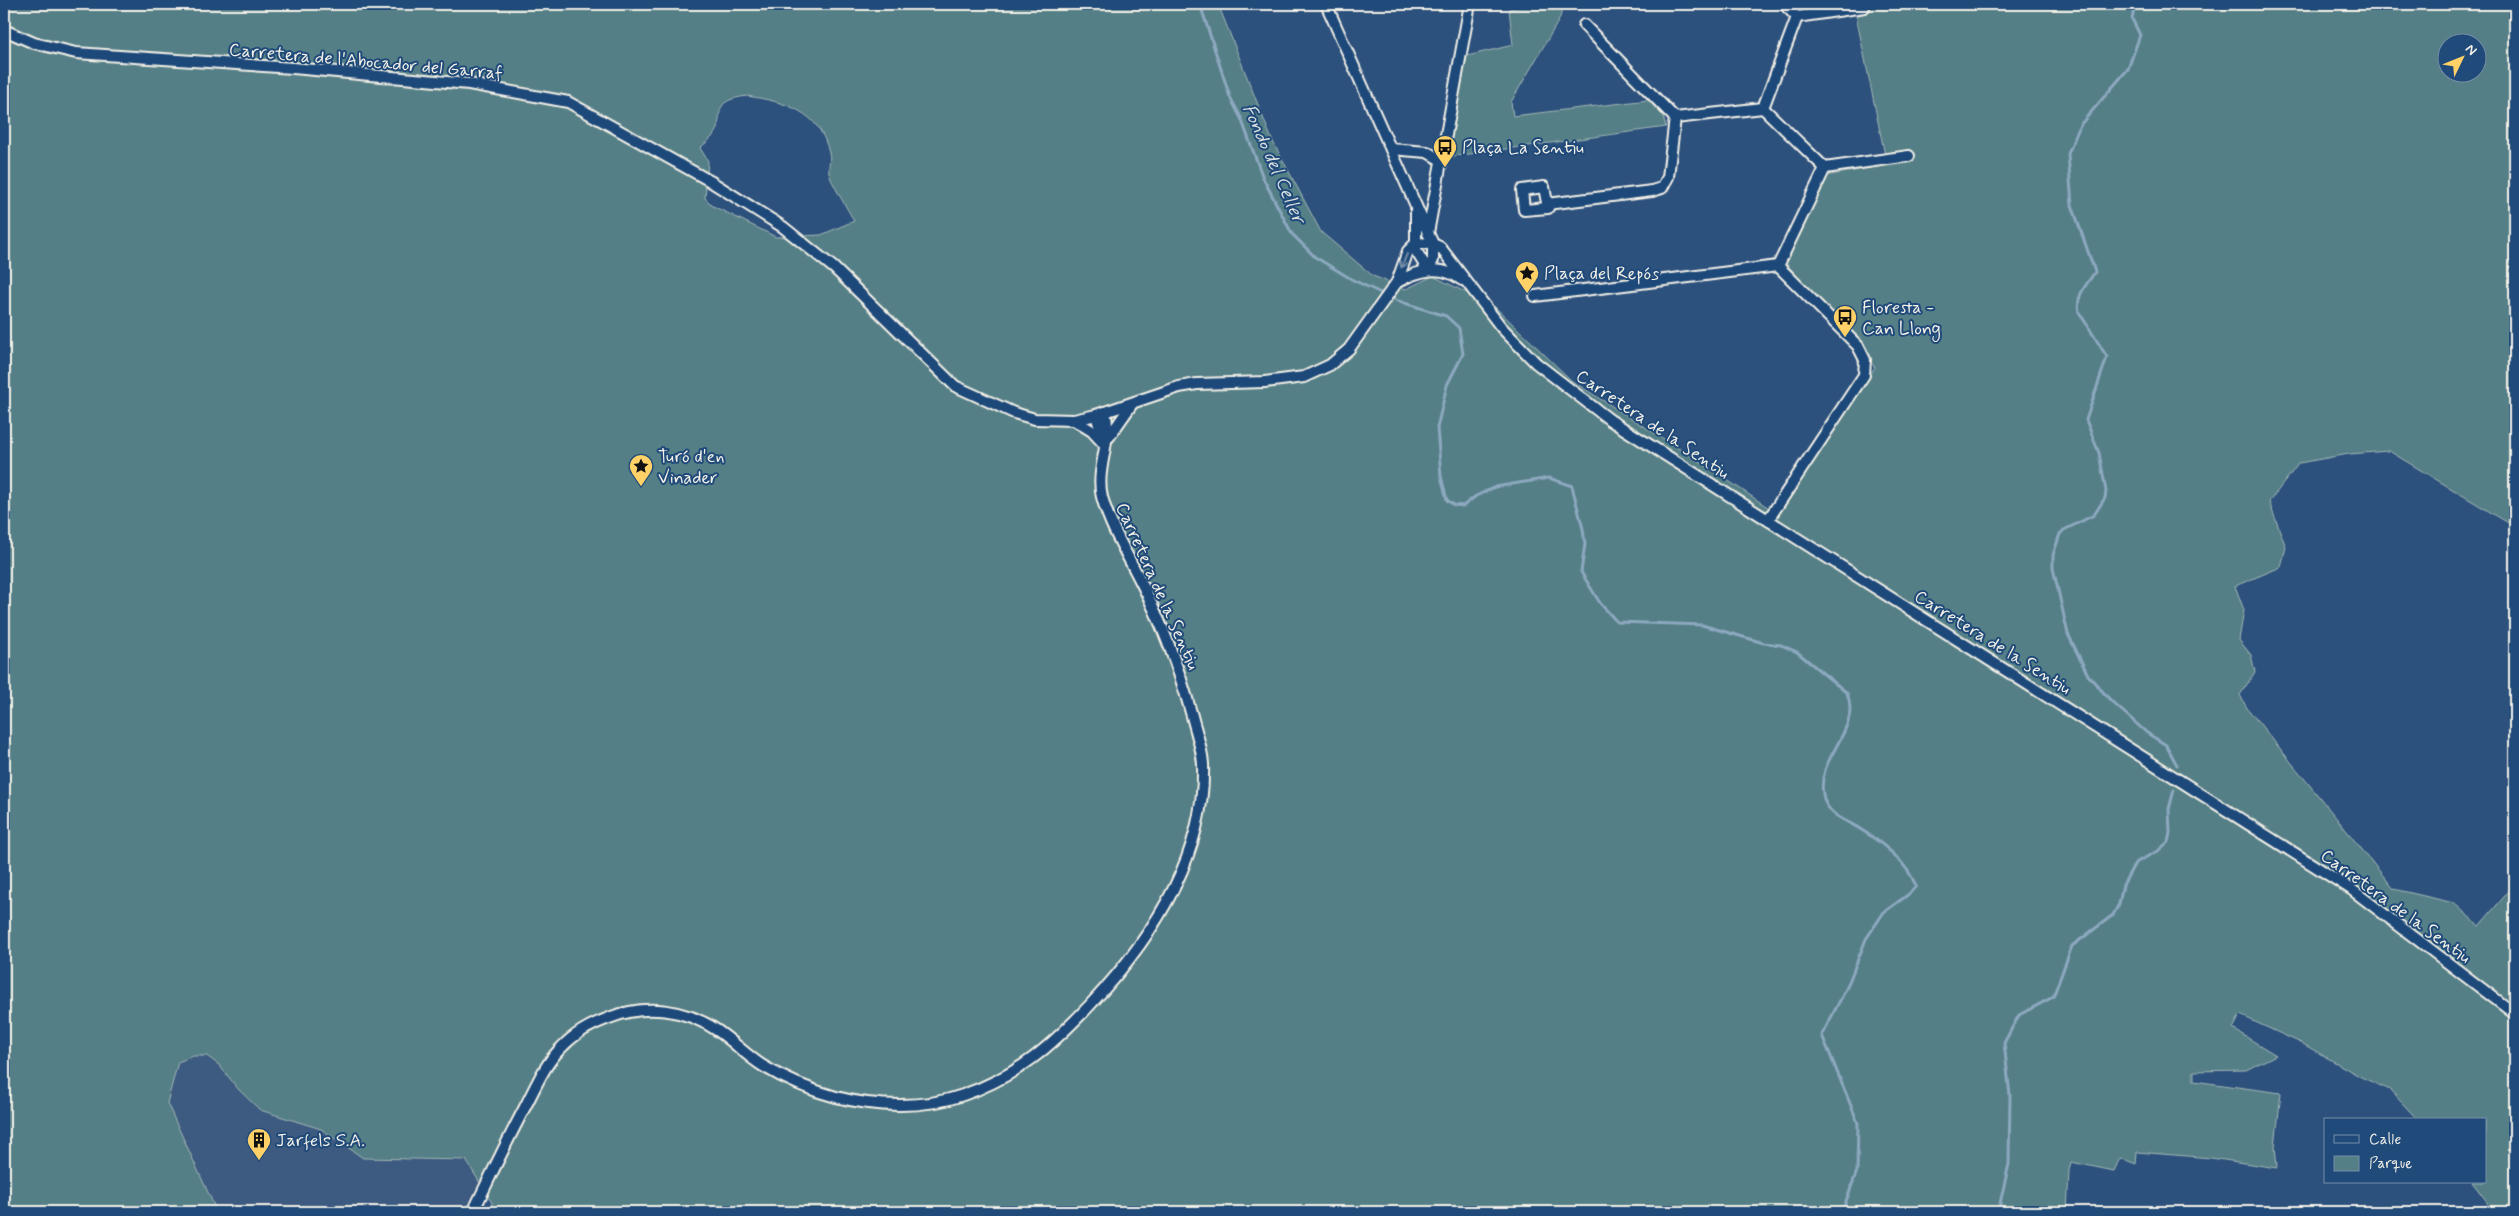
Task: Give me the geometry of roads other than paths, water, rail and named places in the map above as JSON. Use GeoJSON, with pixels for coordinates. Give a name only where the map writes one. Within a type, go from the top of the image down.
{"type":"FeatureCollection","features":[{"type":"Feature","properties":{"kind":"street"},"geometry":{"type":"LineString","coordinates":[[1326,4],[1416,207],[1435,245]]}},
{"type":"Feature","properties":{"kind":"street"},"geometry":{"type":"LineString","coordinates":[[1428,232],[1470,4]]}},
{"type":"Feature","properties":{"kind":"street"},"geometry":{"type":"LineString","coordinates":[[1784,4],[1797,17]]}},
{"type":"Feature","properties":{"kind":"street"},"geometry":{"type":"LineString","coordinates":[[1797,17],[1864,8]]}},
{"type":"Feature","properties":{"kind":"street"},"geometry":{"type":"LineString","coordinates":[[1763,108],[1797,17]]}},
{"type":"Feature","properties":{"kind":"street"},"geometry":{"type":"LineString","coordinates":[[1584,25],[1675,118]]}},
{"type":"Feature","properties":{"kind":"street","name":"Carretera de l'Abocador del Garraf"},"geometry":{"type":"LineString","coordinates":[[4,30],[34,43],[76,53],[293,68],[469,84],[568,102],[710,181],[784,227],[834,268],[955,386],[1014,413],[1035,419],[1074,420],[1132,403]]}},
{"type":"Feature","properties":{"kind":"street"},"geometry":{"type":"LineString","coordinates":[[1675,118],[1763,108]]}},
{"type":"Feature","properties":{"kind":"street"},"geometry":{"type":"LineString","coordinates":[[1763,108],[1825,168]]}},
{"type":"Feature","properties":{"kind":"street"},"geometry":{"type":"LineString","coordinates":[[1547,204],[1652,191],[1662,188],[1668,177],[1675,118]]}},
{"type":"Feature","properties":{"kind":"street"},"geometry":{"type":"LineString","coordinates":[[1427,152],[1444,138]]}},
{"type":"Feature","properties":{"kind":"street"},"geometry":{"type":"LineString","coordinates":[[1391,149],[1427,152],[1441,160]]}},
{"type":"Feature","properties":{"kind":"street"},"geometry":{"type":"LineString","coordinates":[[1825,168],[1909,156]]}},
{"type":"Feature","properties":{"kind":"street"},"geometry":{"type":"LineString","coordinates":[[1778,266],[1825,168]]}},
{"type":"Feature","properties":{"kind":"street"},"geometry":{"type":"LineString","coordinates":[[1416,207],[1416,243],[1419,259],[1428,270]]}},
{"type":"Feature","properties":{"kind":"street"},"geometry":{"type":"LineString","coordinates":[[1428,270],[1433,260],[1435,245],[1432,214]]}},
{"type":"Feature","properties":{"kind":"street"},"geometry":{"type":"LineString","coordinates":[[1416,243],[1435,245]]}},
{"type":"Feature","properties":{"kind":"street"},"geometry":{"type":"LineString","coordinates":[[1132,403],[1179,387],[1197,384],[1265,382],[1304,377],[1318,372],[1345,354],[1395,285],[1408,251],[1416,243]]}},
{"type":"Feature","properties":{"kind":"street","name":"Carretera de la Sentiu"},"geometry":{"type":"LineString","coordinates":[[1435,245],[1501,327],[1536,363],[1610,420],[2351,889],[2435,955],[2515,1014]]}},
{"type":"Feature","properties":{"kind":"street"},"geometry":{"type":"LineString","coordinates":[[1535,296],[1778,266]]}},
{"type":"Feature","properties":{"kind":"street"},"geometry":{"type":"LineString","coordinates":[[1768,520],[1864,375],[1865,360],[1858,346],[1778,266]]}},
{"type":"Feature","properties":{"kind":"street"},"geometry":{"type":"LineString","coordinates":[[1395,285],[1414,273],[1428,270],[1449,273],[1467,284]]}},
{"type":"Feature","properties":{"kind":"street","name":"Carretera de la Sentiu"},"geometry":{"type":"LineString","coordinates":[[1105,444],[1132,403]]}},
{"type":"Feature","properties":{"kind":"street","name":"Carretera de la Sentiu"},"geometry":{"type":"LineString","coordinates":[[474,1212],[544,1070],[560,1048],[580,1031],[611,1017],[644,1009],[676,1011],[696,1018],[718,1031],[760,1064],[786,1080],[835,1097],[867,1104],[903,1104],[959,1097],[1021,1068],[1056,1041],[1119,974],[1135,954],[1163,909],[1183,868],[1200,813],[1203,762],[1180,673],[1153,605],[1110,521],[1104,501],[1100,482],[1108,427],[1101,413]]}},
{"type":"Feature","properties":{"kind":"street"},"geometry":{"type":"LineString","coordinates":[[1074,420],[1092,431],[1105,444]]}},
{"type":"Feature","properties":{"kind":"waterway","name":"Fondo del Celler"},"geometry":{"type":"LineString","coordinates":[[1200,4],[1230,97],[1241,118],[1263,178],[1292,234],[1315,257],[1353,280],[1398,301],[1446,316],[1459,328],[1463,354],[1447,385],[1437,428],[1441,476],[1447,500],[1454,505],[1463,506],[1476,496],[1495,487],[1549,478],[1572,486],[1585,544],[1581,572],[1600,603],[1617,622],[1702,625],[1764,643],[1781,645],[1797,652],[1847,693],[1850,707],[1849,719],[1826,768],[1823,780],[1825,801],[1837,816],[1869,834],[1893,853],[1912,877],[1916,886],[1909,894],[1884,912],[1866,939],[1847,987],[1822,1035],[1858,1123],[1857,1171],[1842,1212]]}},
{"type":"Feature","properties":{"kind":"waterway"},"geometry":{"type":"LineString","coordinates":[[2135,4],[2132,19],[2140,35],[2128,69],[2080,125],[2068,154],[2072,205],[2095,272],[2080,295],[2079,312],[2107,357],[2086,420],[2099,453],[2106,491],[2105,498],[2094,515],[2064,530],[2060,534],[2053,555],[2053,568],[2068,634],[2088,675],[2111,701],[2147,733],[2166,745],[2177,765]]}},
{"type":"Feature","properties":{"kind":"waterway"},"geometry":{"type":"LineString","coordinates":[[1998,1212],[2009,1164],[2010,1095],[2004,1043],[2019,1015],[2053,997],[2072,946],[2113,915],[2119,904],[2123,885],[2135,863],[2158,851],[2168,842],[2170,833],[2169,809],[2174,790]]}},
{"type":"Feature","properties":{"kind":"place","name":"Plaça La Sentiu"},"geometry":{"type":"Point","coordinates":[1445,168]}},
{"type":"Feature","properties":{"kind":"place","name":"Plaça del Repós"},"geometry":{"type":"Point","coordinates":[1527,294]}},
{"type":"Feature","properties":{"kind":"place","name":"Floresta - Can Llong"},"geometry":{"type":"Point","coordinates":[1845,338]}},
{"type":"Feature","properties":{"kind":"place","name":"Turó d'en Vinader"},"geometry":{"type":"Point","coordinates":[641,487]}},
{"type":"Feature","properties":{"kind":"place","name":"Jarfels S.A."},"geometry":{"type":"Point","coordinates":[259,1161]}}]}
